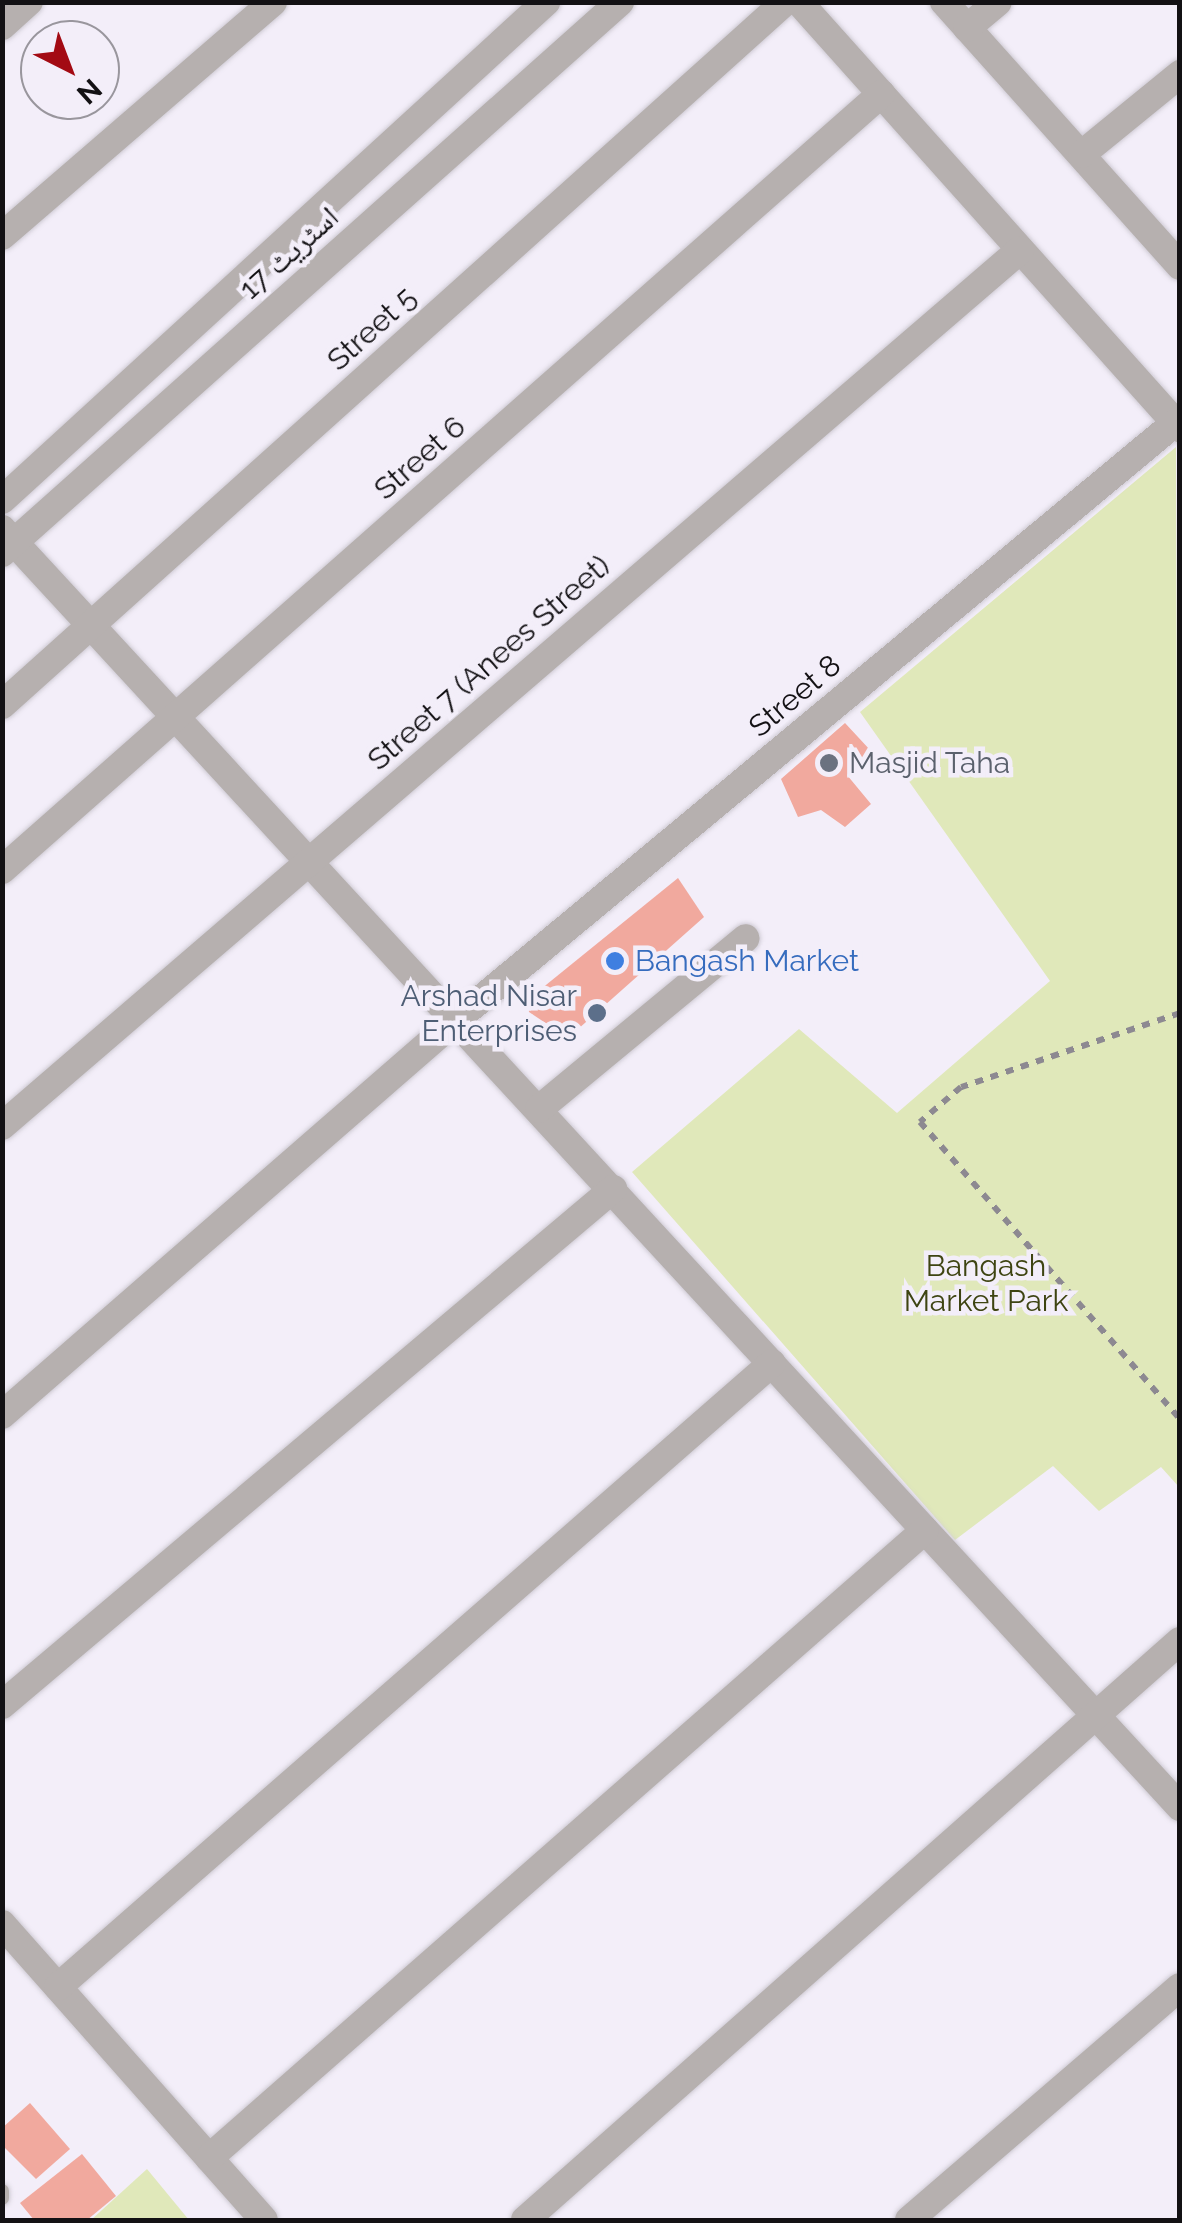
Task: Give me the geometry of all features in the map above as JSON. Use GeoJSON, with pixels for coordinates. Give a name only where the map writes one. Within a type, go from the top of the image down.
{"type":"FeatureCollection","features":[{"type":"Feature","properties":{"kind":"street"},"geometry":{"type":"LineString","coordinates":[[2,26],[29,2]]}},
{"type":"Feature","properties":{"kind":"street"},"geometry":{"type":"LineString","coordinates":[[2,236],[273,2]]}},
{"type":"Feature","properties":{"kind":"street","name":"اسٹریٹ 17"},"geometry":{"type":"LineString","coordinates":[[2,500],[546,2]]}},
{"type":"Feature","properties":{"kind":"street","name":"اسٹریٹ 17"},"geometry":{"type":"LineString","coordinates":[[6,541],[620,2]]}},
{"type":"Feature","properties":{"kind":"street","name":"Street 5"},"geometry":{"type":"LineString","coordinates":[[2,705],[785,2]]}},
{"type":"Feature","properties":{"kind":"street"},"geometry":{"type":"LineString","coordinates":[[799,2],[1177,426]]}},
{"type":"Feature","properties":{"kind":"street"},"geometry":{"type":"LineString","coordinates":[[944,2],[1180,266]]}},
{"type":"Feature","properties":{"kind":"street"},"geometry":{"type":"LineString","coordinates":[[967,28],[998,2]]}},
{"type":"Feature","properties":{"kind":"street"},"geometry":{"type":"LineString","coordinates":[[1082,154],[1180,74]]}},
{"type":"Feature","properties":{"kind":"street","name":"Street 6"},"geometry":{"type":"LineString","coordinates":[[2,870],[881,94]]}},
{"type":"Feature","properties":{"kind":"street","name":"Street 7 (Anees Street)"},"geometry":{"type":"LineString","coordinates":[[2,1126],[1020,250]]}},
{"type":"Feature","properties":{"kind":"street","name":"Street 8"},"geometry":{"type":"LineString","coordinates":[[2,1415],[457,1019],[1177,426]]}},
{"type":"Feature","properties":{"kind":"street"},"geometry":{"type":"LineString","coordinates":[[6,541],[94,622],[1180,1807]]}},
{"type":"Feature","properties":{"kind":"street"},"geometry":{"type":"LineString","coordinates":[[539,1109],[746,938]]}},
{"type":"Feature","properties":{"kind":"street"},"geometry":{"type":"LineString","coordinates":[[2,1705],[613,1190]]}},
{"type":"Feature","properties":{"kind":"street"},"geometry":{"type":"LineString","coordinates":[[58,1987],[772,1363]]}},
{"type":"Feature","properties":{"kind":"street"},"geometry":{"type":"LineString","coordinates":[[209,2158],[926,1530]]}},
{"type":"Feature","properties":{"kind":"street"},"geometry":{"type":"LineString","coordinates":[[525,2220],[1180,1641]]}},
{"type":"Feature","properties":{"kind":"street"},"geometry":{"type":"LineString","coordinates":[[2,1924],[264,2220]]}},
{"type":"Feature","properties":{"kind":"street"},"geometry":{"type":"LineString","coordinates":[[909,2220],[1180,1987]]}},
{"type":"Feature","properties":{"kind":"path"},"geometry":{"type":"LineString","coordinates":[[1180,1012],[962,1086],[920,1122],[1180,1419]]}},
{"type":"Feature","properties":{"kind":"green space","name":"Bangash Market Park"},"geometry":{"type":"Polygon","coordinates":[[[1176,447],[1179,1487],[1161,1467],[1099,1511],[1053,1466],[955,1540],[632,1172],[799,1029],[897,1113],[1050,981],[860,712],[1176,447]]]}},
{"type":"Feature","properties":{"kind":"green space"},"geometry":{"type":"Polygon","coordinates":[[[147,2169],[189,2220],[91,2220],[147,2169]]]}},
{"type":"Feature","properties":{"kind":"building","name":"Masjid Taha"},"geometry":{"type":"Polygon","coordinates":[[[845,723],[871,751],[847,775],[871,804],[845,827],[821,810],[798,817],[781,779],[845,723]]]}},
{"type":"Feature","properties":{"kind":"building","name":"Bangash Market"},"geometry":{"type":"Polygon","coordinates":[[[678,878],[704,917],[568,1038],[520,1006],[678,878]]]}},
{"type":"Feature","properties":{"kind":"building"},"geometry":{"type":"Polygon","coordinates":[[[30,2103],[70,2149],[36,2179],[2,2145],[2,2128],[30,2103]]]}},
{"type":"Feature","properties":{"kind":"building"},"geometry":{"type":"Polygon","coordinates":[[[82,2154],[116,2196],[87,2220],[34,2220],[20,2203],[82,2154]]]}},
{"type":"Feature","properties":{"kind":"place","name":"Masjid Taha"},"geometry":{"type":"Point","coordinates":[829,763]}},
{"type":"Feature","properties":{"kind":"place","name":"Bangash Market"},"geometry":{"type":"Point","coordinates":[615,961]}},
{"type":"Feature","properties":{"kind":"place","name":"Arshad Nisar Enterprises"},"geometry":{"type":"Point","coordinates":[597,1013]}}]}
